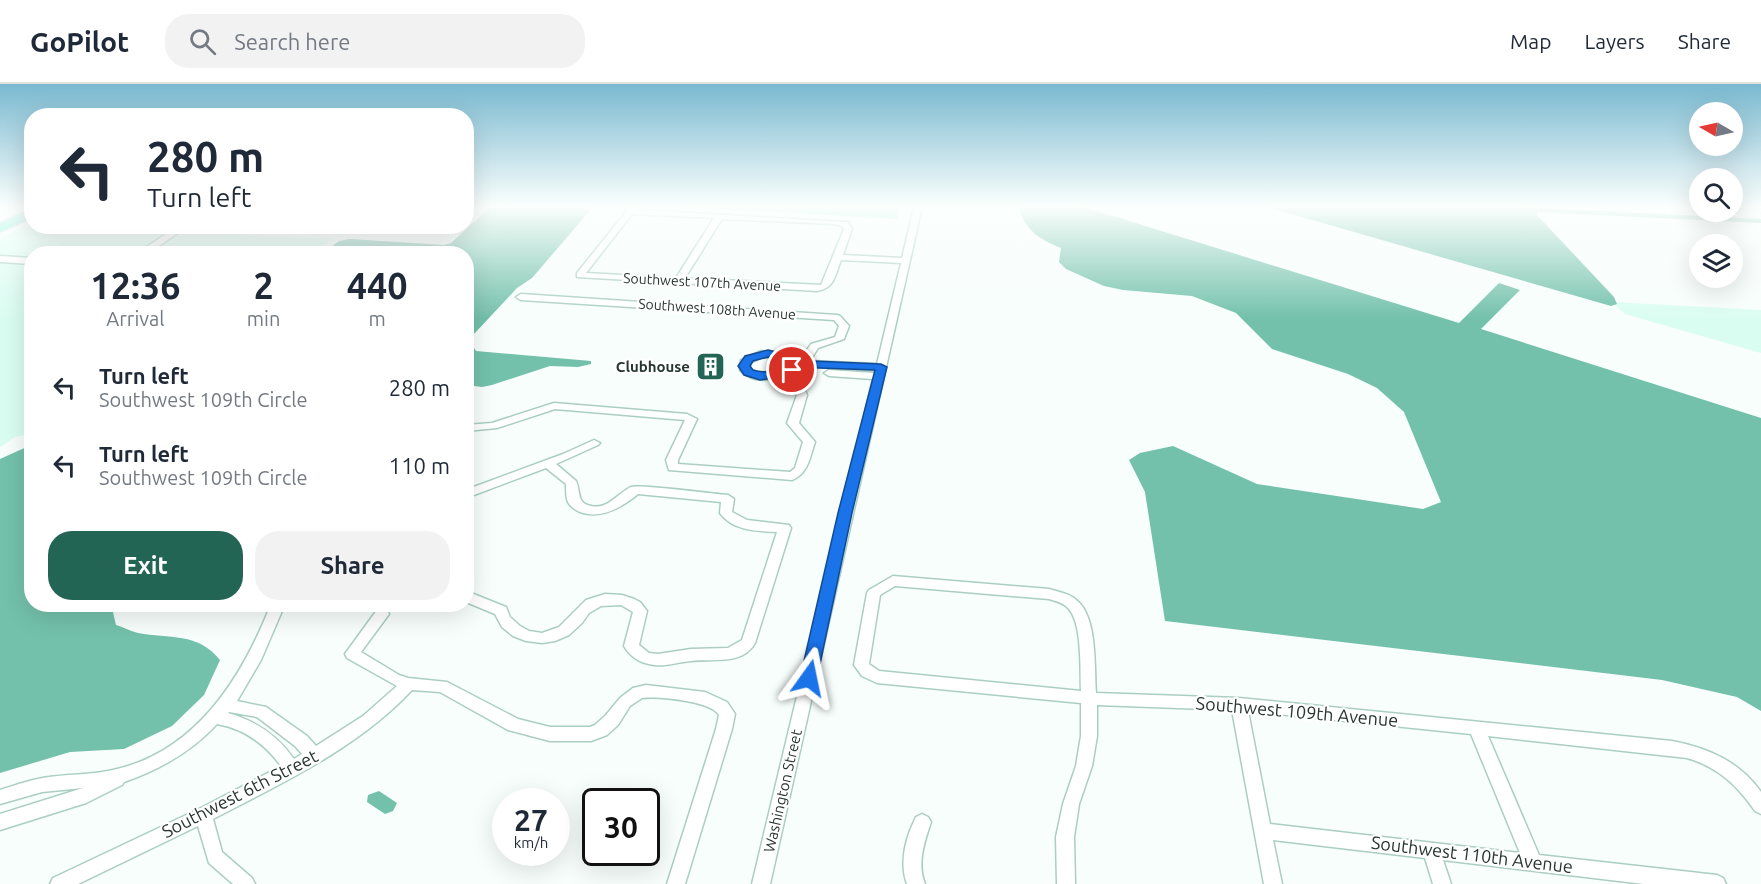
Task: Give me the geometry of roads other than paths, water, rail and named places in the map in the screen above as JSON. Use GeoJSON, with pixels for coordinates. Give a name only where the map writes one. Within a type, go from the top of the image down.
{"type":"FeatureCollection","features":[{"type":"Feature","properties":{"kind":"street","name":"Southwest 107th Avenue"},"geometry":{"type":"LineString","coordinates":[[604,244],[580,274],[817,288],[824,287],[839,254]]}},
{"type":"Feature","properties":{"kind":"street"},"geometry":{"type":"LineString","coordinates":[[679,280],[702,244]]}},
{"type":"Feature","properties":{"kind":"street"},"geometry":{"type":"LineString","coordinates":[[842,244],[839,254],[905,258]]}},
{"type":"Feature","properties":{"kind":"street","name":"Washington Street"},"geometry":{"type":"LineString","coordinates":[[761,884],[908,244]]}},
{"type":"Feature","properties":{"kind":"street"},"geometry":{"type":"LineString","coordinates":[[0,259],[24,260]]}},
{"type":"Feature","properties":{"kind":"street","name":"Southwest 108th Avenue"},"geometry":{"type":"LineString","coordinates":[[521,297],[826,316],[841,320],[844,326],[839,339],[814,346],[806,366]]}},
{"type":"Feature","properties":{"kind":"street"},"geometry":{"type":"LineString","coordinates":[[786,366],[880,372]]}},
{"type":"Feature","properties":{"kind":"street"},"geometry":{"type":"LineString","coordinates":[[474,427],[493,426],[554,406],[687,417],[691,419],[690,424],[672,460],[673,466],[682,469],[792,476],[800,470],[809,442],[794,423],[802,395],[798,386],[806,366]]}},
{"type":"Feature","properties":{"kind":"street"},"geometry":{"type":"LineString","coordinates":[[474,489],[547,463],[594,443]]}},
{"type":"Feature","properties":{"kind":"street"},"geometry":{"type":"LineString","coordinates":[[474,599],[501,611],[505,621],[512,629],[540,639],[560,634],[591,603],[600,600],[627,601],[640,611],[631,646],[636,653],[654,660],[691,655],[735,654],[748,643],[785,528],[742,524],[730,520],[726,513],[728,499],[635,490],[612,507],[586,510],[573,501],[572,484],[569,480],[547,463]]}},
{"type":"Feature","properties":{"kind":"street","name":"Southwest 109th Avenue"},"geometry":{"type":"LineString","coordinates":[[1089,698],[1084,621],[1073,604],[1064,598],[1049,594],[892,581],[874,593],[861,665],[867,672],[877,677],[1119,701],[1239,704],[1672,748],[1697,752],[1725,765],[1751,791],[1761,806]]}},
{"type":"Feature","properties":{"kind":"street"},"geometry":{"type":"LineString","coordinates":[[0,822],[80,798],[182,747],[222,711],[261,645],[275,612]]}},
{"type":"Feature","properties":{"kind":"street"},"geometry":{"type":"LineString","coordinates":[[382,614],[352,654],[394,680],[408,684],[442,686],[514,725],[550,734],[591,734],[601,730],[625,702],[638,692],[646,691],[713,701],[722,706],[727,714],[724,729],[676,884]]}},
{"type":"Feature","properties":{"kind":"street","name":"Southwest 6th Street"},"geometry":{"type":"LineString","coordinates":[[60,884],[203,815],[314,756],[362,727],[394,700],[408,684]]}},
{"type":"Feature","properties":{"kind":"street"},"geometry":{"type":"LineString","coordinates":[[1066,884],[1065,837],[1071,804],[1084,766],[1089,736],[1089,698]]}},
{"type":"Feature","properties":{"kind":"street"},"geometry":{"type":"LineString","coordinates":[[1239,704],[1273,884]]}},
{"type":"Feature","properties":{"kind":"street"},"geometry":{"type":"LineString","coordinates":[[222,711],[261,711],[301,741],[314,756]]}},
{"type":"Feature","properties":{"kind":"street"},"geometry":{"type":"LineString","coordinates":[[222,711],[249,727],[278,749],[291,768]]}},
{"type":"Feature","properties":{"kind":"street"},"geometry":{"type":"LineString","coordinates":[[1477,729],[1533,861]]}},
{"type":"Feature","properties":{"kind":"street"},"geometry":{"type":"LineString","coordinates":[[0,797],[47,784],[125,775]]}},
{"type":"Feature","properties":{"kind":"street"},"geometry":{"type":"LineString","coordinates":[[203,815],[215,857],[246,884]]}},
{"type":"Feature","properties":{"kind":"street"},"geometry":{"type":"LineString","coordinates":[[916,884],[912,877],[912,858],[922,822]]}},
{"type":"Feature","properties":{"kind":"street","name":"Southwest 110th Avenue"},"geometry":{"type":"LineString","coordinates":[[1263,831],[1533,861],[1642,879],[1717,884]]}},
{"type":"Feature","properties":{"kind":"street"},"geometry":{"type":"LineString","coordinates":[[1431,850],[1442,884]]}},
{"type":"Feature","properties":{"kind":"place","name":"Clubhouse"},"geometry":{"type":"Point","coordinates":[711,367]}}]}
